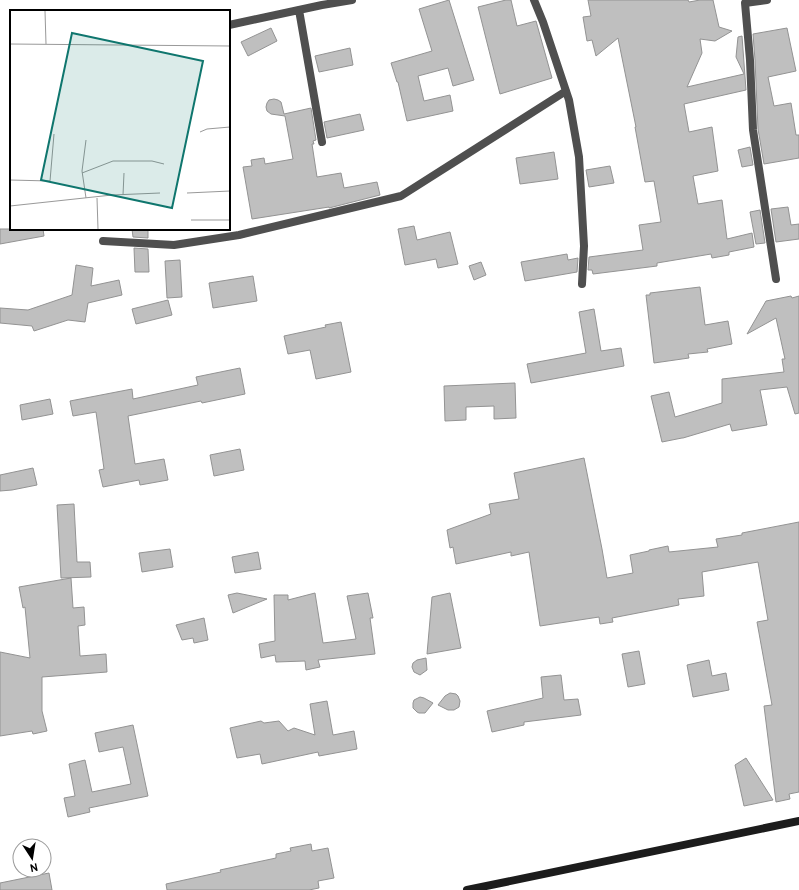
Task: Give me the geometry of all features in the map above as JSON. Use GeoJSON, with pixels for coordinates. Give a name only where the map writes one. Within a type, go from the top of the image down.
{"type":"FeatureCollection","features":[{"type":"Feature","properties":{"kind":"main road"},"geometry":{"type":"LineString","coordinates":[[468,890],[799,821]]}},
{"type":"Feature","properties":{"kind":"street"},"geometry":{"type":"LineString","coordinates":[[230,25],[352,0]]}},
{"type":"Feature","properties":{"kind":"street"},"geometry":{"type":"LineString","coordinates":[[534,0],[543,22],[569,100],[579,157],[584,246],[582,284]]}},
{"type":"Feature","properties":{"kind":"street"},"geometry":{"type":"LineString","coordinates":[[767,0],[745,3],[750,60],[753,130],[776,279]]}},
{"type":"Feature","properties":{"kind":"street"},"geometry":{"type":"LineString","coordinates":[[299,10],[322,142]]}},
{"type":"Feature","properties":{"kind":"street"},"geometry":{"type":"LineString","coordinates":[[103,241],[174,245],[239,234],[401,196],[566,91]]}},
{"type":"Feature","properties":{"kind":"building"},"geometry":{"type":"Polygon","coordinates":[[[449,0],[474,80],[453,86],[448,68],[418,76],[424,101],[450,95],[453,111],[407,121],[398,82],[391,63],[432,51],[419,9],[449,0]]]}},
{"type":"Feature","properties":{"kind":"building"},"geometry":{"type":"Polygon","coordinates":[[[511,0],[517,26],[536,21],[552,78],[500,94],[478,7],[511,0]]]}},
{"type":"Feature","properties":{"kind":"building"},"geometry":{"type":"Polygon","coordinates":[[[588,0],[688,0],[689,2],[713,0],[719,27],[732,31],[715,41],[700,39],[702,53],[687,87],[744,74],[736,57],[738,37],[742,36],[746,90],[684,104],[689,132],[712,127],[718,171],[693,176],[698,204],[722,200],[727,239],[752,233],[754,247],[729,252],[729,255],[712,258],[711,254],[657,263],[657,266],[593,274],[592,270],[588,270],[589,257],[643,250],[639,225],[661,222],[654,181],[645,182],[636,127],[618,38],[596,56],[592,40],[587,41],[583,17],[591,16],[588,0]]]}},
{"type":"Feature","properties":{"kind":"building"},"geometry":{"type":"Polygon","coordinates":[[[271,28],[277,41],[248,56],[241,42],[271,28]]]}},
{"type":"Feature","properties":{"kind":"building"},"geometry":{"type":"Polygon","coordinates":[[[787,28],[796,71],[768,77],[774,106],[791,103],[796,135],[799,135],[799,158],[764,164],[758,129],[753,34],[787,28]]]}},
{"type":"Feature","properties":{"kind":"building"},"geometry":{"type":"Polygon","coordinates":[[[350,48],[353,65],[319,72],[315,56],[350,48]]]}},
{"type":"Feature","properties":{"kind":"building"},"geometry":{"type":"Polygon","coordinates":[[[274,99],[281,102],[284,114],[311,108],[316,140],[313,141],[314,144],[312,144],[317,177],[341,173],[344,188],[377,182],[380,195],[329,208],[252,219],[243,167],[252,166],[251,160],[264,158],[265,164],[293,159],[285,116],[271,114],[267,111],[267,103],[269,100],[274,99]]]}},
{"type":"Feature","properties":{"kind":"building"},"geometry":{"type":"Polygon","coordinates":[[[360,114],[364,130],[327,138],[324,122],[360,114]]]}},
{"type":"Feature","properties":{"kind":"building"},"geometry":{"type":"Polygon","coordinates":[[[750,147],[753,165],[742,167],[738,150],[750,147]]]}},
{"type":"Feature","properties":{"kind":"building"},"geometry":{"type":"Polygon","coordinates":[[[554,152],[558,179],[520,184],[516,158],[554,152]]]}},
{"type":"Feature","properties":{"kind":"building"},"geometry":{"type":"Polygon","coordinates":[[[610,166],[614,183],[589,187],[586,170],[610,166]]]}},
{"type":"Feature","properties":{"kind":"building"},"geometry":{"type":"Polygon","coordinates":[[[788,207],[791,225],[799,224],[799,239],[776,242],[771,209],[788,207]]]}},
{"type":"Feature","properties":{"kind":"building"},"geometry":{"type":"Polygon","coordinates":[[[760,210],[765,243],[756,244],[750,212],[760,210]]]}},
{"type":"Feature","properties":{"kind":"building"},"geometry":{"type":"Polygon","coordinates":[[[414,226],[417,240],[450,232],[458,264],[438,268],[436,259],[405,265],[398,229],[414,226]]]}},
{"type":"Feature","properties":{"kind":"building"},"geometry":{"type":"Polygon","coordinates":[[[0,229],[43,230],[44,236],[0,244],[0,229]]]}},
{"type":"Feature","properties":{"kind":"building"},"geometry":{"type":"Polygon","coordinates":[[[132,230],[148,230],[148,238],[133,237],[132,230]]]}},
{"type":"Feature","properties":{"kind":"building"},"geometry":{"type":"Polygon","coordinates":[[[134,248],[148,249],[149,272],[135,272],[134,248]]]}},
{"type":"Feature","properties":{"kind":"building"},"geometry":{"type":"Polygon","coordinates":[[[567,254],[568,260],[578,258],[577,272],[525,281],[521,262],[567,254]]]}},
{"type":"Feature","properties":{"kind":"building"},"geometry":{"type":"Polygon","coordinates":[[[180,260],[182,297],[167,298],[165,261],[180,260]]]}},
{"type":"Feature","properties":{"kind":"building"},"geometry":{"type":"Polygon","coordinates":[[[481,262],[486,275],[474,280],[469,266],[481,262]]]}},
{"type":"Feature","properties":{"kind":"building"},"geometry":{"type":"Polygon","coordinates":[[[76,265],[93,268],[91,286],[119,280],[122,295],[88,303],[85,322],[68,320],[34,331],[32,326],[0,323],[0,308],[28,310],[72,295],[76,265]]]}},
{"type":"Feature","properties":{"kind":"building"},"geometry":{"type":"Polygon","coordinates":[[[253,276],[257,301],[213,308],[209,283],[253,276]]]}},
{"type":"Feature","properties":{"kind":"building"},"geometry":{"type":"Polygon","coordinates":[[[700,287],[705,325],[728,321],[732,344],[707,349],[708,352],[688,354],[689,358],[654,363],[646,295],[650,295],[650,293],[700,287]]]}},
{"type":"Feature","properties":{"kind":"building"},"geometry":{"type":"Polygon","coordinates":[[[791,296],[792,298],[799,296],[799,413],[795,414],[787,387],[760,390],[767,425],[732,431],[730,424],[683,438],[662,442],[651,396],[669,392],[675,417],[722,403],[722,379],[784,372],[782,359],[785,359],[776,318],[747,334],[766,301],[791,296]]]}},
{"type":"Feature","properties":{"kind":"building"},"geometry":{"type":"Polygon","coordinates":[[[168,300],[172,315],[136,324],[132,309],[168,300]]]}},
{"type":"Feature","properties":{"kind":"building"},"geometry":{"type":"Polygon","coordinates":[[[594,309],[601,351],[621,348],[624,366],[531,383],[527,364],[586,353],[579,312],[594,309]]]}},
{"type":"Feature","properties":{"kind":"building"},"geometry":{"type":"Polygon","coordinates":[[[341,322],[351,372],[316,379],[310,350],[288,354],[284,336],[326,327],[325,325],[341,322]]]}},
{"type":"Feature","properties":{"kind":"building"},"geometry":{"type":"Polygon","coordinates":[[[240,368],[245,394],[202,403],[201,401],[128,416],[135,464],[164,459],[168,480],[140,485],[139,480],[103,487],[99,470],[104,469],[96,412],[73,416],[70,401],[132,389],[133,399],[198,385],[196,377],[240,368]]]}},
{"type":"Feature","properties":{"kind":"building"},"geometry":{"type":"Polygon","coordinates":[[[515,383],[516,418],[494,419],[494,406],[466,407],[466,420],[445,421],[444,386],[515,383]]]}},
{"type":"Feature","properties":{"kind":"building"},"geometry":{"type":"Polygon","coordinates":[[[50,399],[53,414],[22,420],[20,405],[50,399]]]}},
{"type":"Feature","properties":{"kind":"building"},"geometry":{"type":"Polygon","coordinates":[[[240,449],[244,470],[214,476],[210,455],[240,449]]]}},
{"type":"Feature","properties":{"kind":"building"},"geometry":{"type":"Polygon","coordinates":[[[584,458],[607,578],[633,573],[630,555],[668,546],[669,552],[718,547],[716,539],[742,535],[742,533],[799,522],[799,792],[789,794],[790,799],[776,802],[764,706],[772,705],[757,622],[768,620],[758,562],[702,572],[704,596],[678,599],[679,605],[612,618],[613,622],[600,624],[599,617],[540,626],[529,552],[511,556],[511,552],[456,564],[453,547],[450,548],[447,530],[491,514],[489,504],[519,499],[514,473],[584,458]]]}},
{"type":"Feature","properties":{"kind":"building"},"geometry":{"type":"Polygon","coordinates":[[[33,468],[37,485],[0,491],[0,475],[33,468]]]}},
{"type":"Feature","properties":{"kind":"building"},"geometry":{"type":"Polygon","coordinates":[[[74,504],[77,562],[90,562],[91,577],[61,578],[57,505],[74,504]]]}},
{"type":"Feature","properties":{"kind":"building"},"geometry":{"type":"Polygon","coordinates":[[[170,549],[173,567],[142,572],[139,553],[170,549]]]}},
{"type":"Feature","properties":{"kind":"building"},"geometry":{"type":"Polygon","coordinates":[[[258,552],[261,569],[235,573],[232,557],[258,552]]]}},
{"type":"Feature","properties":{"kind":"building"},"geometry":{"type":"Polygon","coordinates":[[[71,578],[73,608],[84,607],[85,625],[78,626],[80,656],[106,654],[107,672],[42,677],[42,711],[47,731],[33,734],[32,731],[0,736],[0,652],[30,658],[25,607],[23,608],[19,587],[71,578]]]}},
{"type":"Feature","properties":{"kind":"building"},"geometry":{"type":"Polygon","coordinates":[[[237,593],[267,599],[233,613],[228,595],[237,593]]]}},
{"type":"Feature","properties":{"kind":"building"},"geometry":{"type":"Polygon","coordinates":[[[315,593],[323,643],[356,639],[347,596],[368,593],[373,618],[370,618],[375,654],[318,660],[320,667],[306,670],[305,661],[276,662],[275,655],[261,658],[259,644],[275,641],[274,595],[288,595],[288,600],[315,593]]]}},
{"type":"Feature","properties":{"kind":"building"},"geometry":{"type":"Polygon","coordinates":[[[450,593],[461,648],[427,654],[432,597],[450,593]]]}},
{"type":"Feature","properties":{"kind":"building"},"geometry":{"type":"Polygon","coordinates":[[[204,618],[208,640],[194,643],[193,638],[182,640],[176,625],[204,618]]]}},
{"type":"Feature","properties":{"kind":"building"},"geometry":{"type":"Polygon","coordinates":[[[639,651],[645,684],[628,687],[622,654],[639,651]]]}},
{"type":"Feature","properties":{"kind":"building"},"geometry":{"type":"Polygon","coordinates":[[[426,658],[427,670],[420,675],[414,672],[412,667],[413,663],[417,660],[426,658]]]}},
{"type":"Feature","properties":{"kind":"building"},"geometry":{"type":"Polygon","coordinates":[[[709,660],[712,676],[726,673],[729,690],[693,697],[687,665],[709,660]]]}},
{"type":"Feature","properties":{"kind":"building"},"geometry":{"type":"Polygon","coordinates":[[[561,675],[564,700],[578,699],[581,715],[524,722],[524,725],[492,732],[487,711],[543,698],[541,677],[561,675]]]}},
{"type":"Feature","properties":{"kind":"building"},"geometry":{"type":"Polygon","coordinates":[[[450,693],[456,694],[460,701],[459,707],[454,710],[448,710],[438,705],[445,696],[450,693]]]}},
{"type":"Feature","properties":{"kind":"building"},"geometry":{"type":"Polygon","coordinates":[[[420,697],[433,703],[425,713],[419,713],[413,708],[414,700],[420,697]]]}},
{"type":"Feature","properties":{"kind":"building"},"geometry":{"type":"Polygon","coordinates":[[[327,701],[333,735],[354,731],[357,749],[319,756],[318,752],[262,764],[260,754],[237,758],[230,728],[261,721],[264,723],[279,721],[288,731],[294,728],[315,735],[310,704],[327,701]]]}},
{"type":"Feature","properties":{"kind":"building"},"geometry":{"type":"Polygon","coordinates":[[[133,725],[148,796],[89,808],[90,812],[68,817],[64,798],[75,796],[69,764],[85,760],[92,792],[131,784],[123,747],[99,752],[95,733],[133,725]]]}},
{"type":"Feature","properties":{"kind":"building"},"geometry":{"type":"Polygon","coordinates":[[[746,758],[773,800],[744,806],[735,765],[746,758]]]}},
{"type":"Feature","properties":{"kind":"building"},"geometry":{"type":"Polygon","coordinates":[[[311,844],[312,851],[328,848],[334,878],[318,881],[319,888],[309,890],[167,890],[166,884],[221,872],[220,870],[276,858],[276,854],[291,851],[290,848],[311,844]]]}},
{"type":"Feature","properties":{"kind":"building"},"geometry":{"type":"Polygon","coordinates":[[[24,878],[50,878],[52,890],[0,890],[0,883],[24,878]]]}}]}
